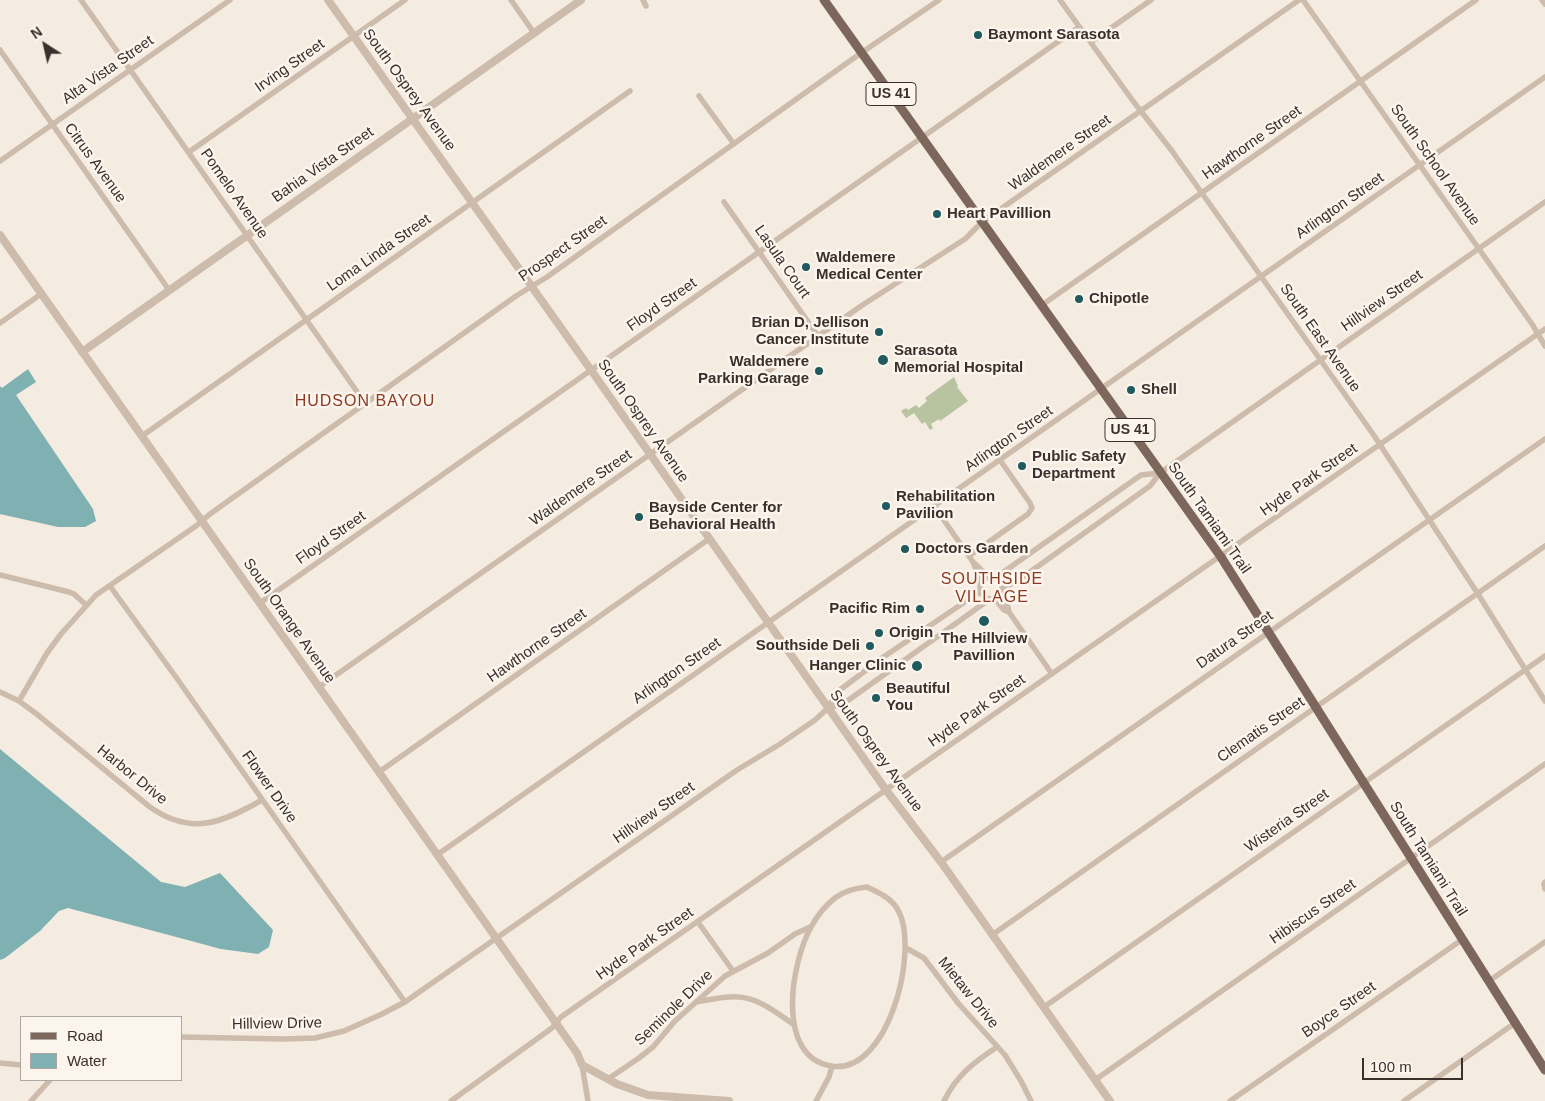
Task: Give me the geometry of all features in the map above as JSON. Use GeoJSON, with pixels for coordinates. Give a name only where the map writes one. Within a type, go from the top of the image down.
{"type":"FeatureCollection","features":[{"type":"Feature","properties":{"kind":"main road","name":"South Tamiami Trail"},"geometry":{"type":"LineString","coordinates":[[824,0],[1220,557],[1545,1070]]}},
{"type":"Feature","properties":{"kind":"street"},"geometry":{"type":"LineString","coordinates":[[83,2],[92,0]]}},
{"type":"Feature","properties":{"kind":"street","name":"Alta Vista Street"},"geometry":{"type":"LineString","coordinates":[[0,161],[230,0]]}},
{"type":"Feature","properties":{"kind":"street","name":"South Osprey Avenue"},"geometry":{"type":"LineString","coordinates":[[328,0],[886,790],[940,862],[1110,1101]]}},
{"type":"Feature","properties":{"kind":"street","name":"Irving Street"},"geometry":{"type":"LineString","coordinates":[[189,152],[405,0]]}},
{"type":"Feature","properties":{"kind":"street"},"geometry":{"type":"LineString","coordinates":[[511,0],[534,33]]}},
{"type":"Feature","properties":{"kind":"street","name":"Bahia Vista Street"},"geometry":{"type":"LineString","coordinates":[[82,352],[581,0]]}},
{"type":"Feature","properties":{"kind":"street","name":"Prospect Street"},"geometry":{"type":"LineString","coordinates":[[201,521],[365,403],[939,0]]}},
{"type":"Feature","properties":{"kind":"street","name":"South East Avenue"},"geometry":{"type":"LineString","coordinates":[[1060,0],[1262,276],[1380,446],[1478,594],[1545,701]]}},
{"type":"Feature","properties":{"kind":"street"},"geometry":{"type":"LineString","coordinates":[[1091,42],[1151,0]]}},
{"type":"Feature","properties":{"kind":"street","name":"Waldemere Street"},"geometry":{"type":"LineString","coordinates":[[319,687],[818,336],[966,239],[982,222],[1299,0]]}},
{"type":"Feature","properties":{"kind":"street","name":"South School Avenue"},"geometry":{"type":"LineString","coordinates":[[1304,0],[1545,346]]}},
{"type":"Feature","properties":{"kind":"street","name":"Hawthorne Street"},"geometry":{"type":"LineString","coordinates":[[1042,305],[1476,0]]}},
{"type":"Feature","properties":{"kind":"street"},"geometry":{"type":"LineString","coordinates":[[1542,0],[1545,4]]}},
{"type":"Feature","properties":{"kind":"street","name":"Pomelo Avenue"},"geometry":{"type":"LineString","coordinates":[[83,2],[365,403]]}},
{"type":"Feature","properties":{"kind":"street","name":"Floyd Street"},"geometry":{"type":"LineString","coordinates":[[260,603],[1080,27]]}},
{"type":"Feature","properties":{"kind":"street","name":"Citrus Avenue"},"geometry":{"type":"LineString","coordinates":[[0,50],[170,290]]}},
{"type":"Feature","properties":{"kind":"street","name":"Arlington Street"},"geometry":{"type":"LineString","coordinates":[[437,855],[1545,77]]}},
{"type":"Feature","properties":{"kind":"street","name":"Loma Linda Street"},"geometry":{"type":"LineString","coordinates":[[142,436],[630,91]]}},
{"type":"Feature","properties":{"kind":"street"},"geometry":{"type":"LineString","coordinates":[[698,96],[734,144]]}},
{"type":"Feature","properties":{"kind":"street","name":"Lasula Court"},"geometry":{"type":"LineString","coordinates":[[724,202],[818,336]]}},
{"type":"Feature","properties":{"kind":"street","name":"Hillview Street"},"geometry":{"type":"LineString","coordinates":[[1002,592],[1150,486],[1160,473],[1545,202]]}},
{"type":"Feature","properties":{"kind":"street","name":"South Orange Avenue"},"geometry":{"type":"LineString","coordinates":[[0,236],[577,1053],[582,1065]]}},
{"type":"Feature","properties":{"kind":"street"},"geometry":{"type":"LineString","coordinates":[[0,323],[41,294]]}},
{"type":"Feature","properties":{"kind":"street","name":"Hyde Park Street"},"geometry":{"type":"LineString","coordinates":[[451,1101],[544,1034],[561,1017],[1545,329]]}},
{"type":"Feature","properties":{"kind":"street","name":"Datura Street"},"geometry":{"type":"LineString","coordinates":[[940,862],[1545,438]]}},
{"type":"Feature","properties":{"kind":"street"},"geometry":{"type":"LineString","coordinates":[[968,556],[1028,514],[1032,508],[1000,460]]}},
{"type":"Feature","properties":{"kind":"street","name":"Hillview Street"},"geometry":{"type":"LineString","coordinates":[[992,578],[1141,475],[1160,473]]}},
{"type":"Feature","properties":{"kind":"street"},"geometry":{"type":"LineString","coordinates":[[934,506],[973,562],[1001,583],[1008,612]]}},
{"type":"Feature","properties":{"kind":"street"},"geometry":{"type":"LineString","coordinates":[[19,701],[47,652],[96,595],[201,521]]}},
{"type":"Feature","properties":{"kind":"street","name":"Hawthorne Street"},"geometry":{"type":"LineString","coordinates":[[379,772],[709,539]]}},
{"type":"Feature","properties":{"kind":"street","name":"Clematis Street"},"geometry":{"type":"LineString","coordinates":[[992,935],[1545,546]]}},
{"type":"Feature","properties":{"kind":"street"},"geometry":{"type":"LineString","coordinates":[[973,562],[982,584]]}},
{"type":"Feature","properties":{"kind":"street"},"geometry":{"type":"LineString","coordinates":[[0,575],[69,592],[86,605]]}},
{"type":"Feature","properties":{"kind":"street"},"geometry":{"type":"LineString","coordinates":[[992,578],[985,579],[982,584],[982,595],[992,599],[1008,612],[1052,674]]}},
{"type":"Feature","properties":{"kind":"street","name":"Flower Drive"},"geometry":{"type":"LineString","coordinates":[[110,586],[405,1002]]}},
{"type":"Feature","properties":{"kind":"street","name":"Hillview Street"},"geometry":{"type":"LineString","coordinates":[[496,939],[738,770],[815,720],[828,708],[836,693],[882,658],[981,591]]}},
{"type":"Feature","properties":{"kind":"street"},"geometry":{"type":"LineString","coordinates":[[992,599],[1002,592]]}},
{"type":"Feature","properties":{"kind":"street","name":"Hillview Street"},"geometry":{"type":"LineString","coordinates":[[828,708],[843,704],[992,599]]}},
{"type":"Feature","properties":{"kind":"street","name":"Wisteria Street"},"geometry":{"type":"LineString","coordinates":[[1044,1007],[1545,656]]}},
{"type":"Feature","properties":{"kind":"street","name":"Harbor Drive"},"geometry":{"type":"LineString","coordinates":[[0,692],[19,701],[150,807],[170,819],[191,824],[212,822],[238,813],[262,800]]}},
{"type":"Feature","properties":{"kind":"street","name":"Hibiscus Street"},"geometry":{"type":"LineString","coordinates":[[1095,1080],[1545,764]]}},
{"type":"Feature","properties":{"kind":"street"},"geometry":{"type":"LineString","coordinates":[[1545,882],[1545,889]]}},
{"type":"Feature","properties":{"kind":"street"},"geometry":{"type":"LineString","coordinates":[[858,888],[867,888],[879,892],[895,906],[903,922],[906,948],[899,991],[890,1018],[869,1052],[847,1064],[832,1066],[818,1061],[808,1053],[799,1039],[793,1024],[796,970],[810,927],[820,913],[836,897],[858,888]]}},
{"type":"Feature","properties":{"kind":"street"},"geometry":{"type":"LineString","coordinates":[[698,922],[733,972]]}},
{"type":"Feature","properties":{"kind":"street","name":"Seminole Drive"},"geometry":{"type":"LineString","coordinates":[[608,1079],[653,1046],[675,1021],[711,988],[733,972],[810,927]]}},
{"type":"Feature","properties":{"kind":"street","name":"Hillview Drive"},"geometry":{"type":"LineString","coordinates":[[182,1037],[315,1038],[344,1031],[405,1002],[496,939]]}},
{"type":"Feature","properties":{"kind":"street","name":"Boyce Street"},"geometry":{"type":"LineString","coordinates":[[1230,1101],[1462,939]]}},
{"type":"Feature","properties":{"kind":"street"},"geometry":{"type":"LineString","coordinates":[[1489,980],[1545,942]]}},
{"type":"Feature","properties":{"kind":"street","name":"Mietaw Drive"},"geometry":{"type":"LineString","coordinates":[[906,948],[924,958],[958,1003],[997,1047],[1014,1068],[1031,1101]]}},
{"type":"Feature","properties":{"kind":"street"},"geometry":{"type":"LineString","coordinates":[[696,1002],[729,996],[750,999],[766,1005],[793,1024]]}},
{"type":"Feature","properties":{"kind":"street"},"geometry":{"type":"LineString","coordinates":[[1404,1101],[1516,1023]]}},
{"type":"Feature","properties":{"kind":"street"},"geometry":{"type":"LineString","coordinates":[[944,1101],[954,1083],[968,1067],[997,1047]]}},
{"type":"Feature","properties":{"kind":"street"},"geometry":{"type":"LineString","coordinates":[[0,1064],[20,1065]]}},
{"type":"Feature","properties":{"kind":"street"},"geometry":{"type":"LineString","coordinates":[[582,1065],[629,1089],[648,1095],[729,1101]]}},
{"type":"Feature","properties":{"kind":"street"},"geometry":{"type":"LineString","coordinates":[[582,1065],[588,1101]]}},
{"type":"Feature","properties":{"kind":"street"},"geometry":{"type":"LineString","coordinates":[[816,1101],[832,1066]]}},
{"type":"Feature","properties":{"kind":"street"},"geometry":{"type":"LineString","coordinates":[[30,1101],[49,1081]]}},
{"type":"Feature","properties":{"kind":"green space"},"geometry":{"type":"Polygon","coordinates":[[[954,377],[957,387],[968,401],[940,421],[939,419],[931,424],[933,428],[930,430],[925,422],[922,424],[914,413],[906,418],[901,411],[906,408],[908,410],[916,405],[919,408],[927,401],[925,398],[954,377]]]}},
{"type":"Feature","properties":{"kind":"water"},"geometry":{"type":"Polygon","coordinates":[[[28,369],[36,382],[16,395],[93,509],[96,521],[85,527],[58,527],[0,514],[0,386],[2,388],[28,369]]]}},
{"type":"Feature","properties":{"kind":"water"},"geometry":{"type":"Polygon","coordinates":[[[0,749],[161,882],[185,887],[220,873],[273,930],[269,947],[258,954],[221,949],[68,908],[59,911],[40,931],[0,960],[0,749]]]}},
{"type":"Feature","properties":{"kind":"place","name":"Baymont Sarasota"},"geometry":{"type":"Point","coordinates":[978,35]}},
{"type":"Feature","properties":{"kind":"place","name":"Heart Pavillion"},"geometry":{"type":"Point","coordinates":[937,214]}},
{"type":"Feature","properties":{"kind":"place","name":"Waldemere Medical Center"},"geometry":{"type":"Point","coordinates":[806,267]}},
{"type":"Feature","properties":{"kind":"place","name":"Chipotle"},"geometry":{"type":"Point","coordinates":[1079,299]}},
{"type":"Feature","properties":{"kind":"place","name":"Brian D, Jellison Cancer Institute"},"geometry":{"type":"Point","coordinates":[879,332]}},
{"type":"Feature","properties":{"kind":"place","name":"Sarasota Memorial Hospital"},"geometry":{"type":"Point","coordinates":[883,360]}},
{"type":"Feature","properties":{"kind":"place","name":"Waldemere Parking Garage"},"geometry":{"type":"Point","coordinates":[819,371]}},
{"type":"Feature","properties":{"kind":"place","name":"Shell"},"geometry":{"type":"Point","coordinates":[1131,390]}},
{"type":"Feature","properties":{"kind":"place","name":"Public Safety Department"},"geometry":{"type":"Point","coordinates":[1022,466]}},
{"type":"Feature","properties":{"kind":"place","name":"Rehabilitation Pavilion"},"geometry":{"type":"Point","coordinates":[886,506]}},
{"type":"Feature","properties":{"kind":"place","name":"Bayside Center for Behavioral Health"},"geometry":{"type":"Point","coordinates":[639,517]}},
{"type":"Feature","properties":{"kind":"place","name":"Doctors Garden"},"geometry":{"type":"Point","coordinates":[905,549]}},
{"type":"Feature","properties":{"kind":"place","name":"Pacific Rim"},"geometry":{"type":"Point","coordinates":[920,609]}},
{"type":"Feature","properties":{"kind":"place","name":"The Hillview Pavillion"},"geometry":{"type":"Point","coordinates":[984,621]}},
{"type":"Feature","properties":{"kind":"place","name":"Origin"},"geometry":{"type":"Point","coordinates":[879,633]}},
{"type":"Feature","properties":{"kind":"place","name":"Southside Deli"},"geometry":{"type":"Point","coordinates":[870,646]}},
{"type":"Feature","properties":{"kind":"place","name":"Hanger Clinic"},"geometry":{"type":"Point","coordinates":[917,666]}},
{"type":"Feature","properties":{"kind":"place","name":"Beautiful You"},"geometry":{"type":"Point","coordinates":[876,698]}},
{"type":"Feature","properties":{"kind":"district","name":"HUDSON BAYOU"},"geometry":{"type":"Point","coordinates":[365,402]}},
{"type":"Feature","properties":{"kind":"district","name":"SOUTHSIDE VILLAGE"},"geometry":{"type":"Point","coordinates":[992,589]}}]}
